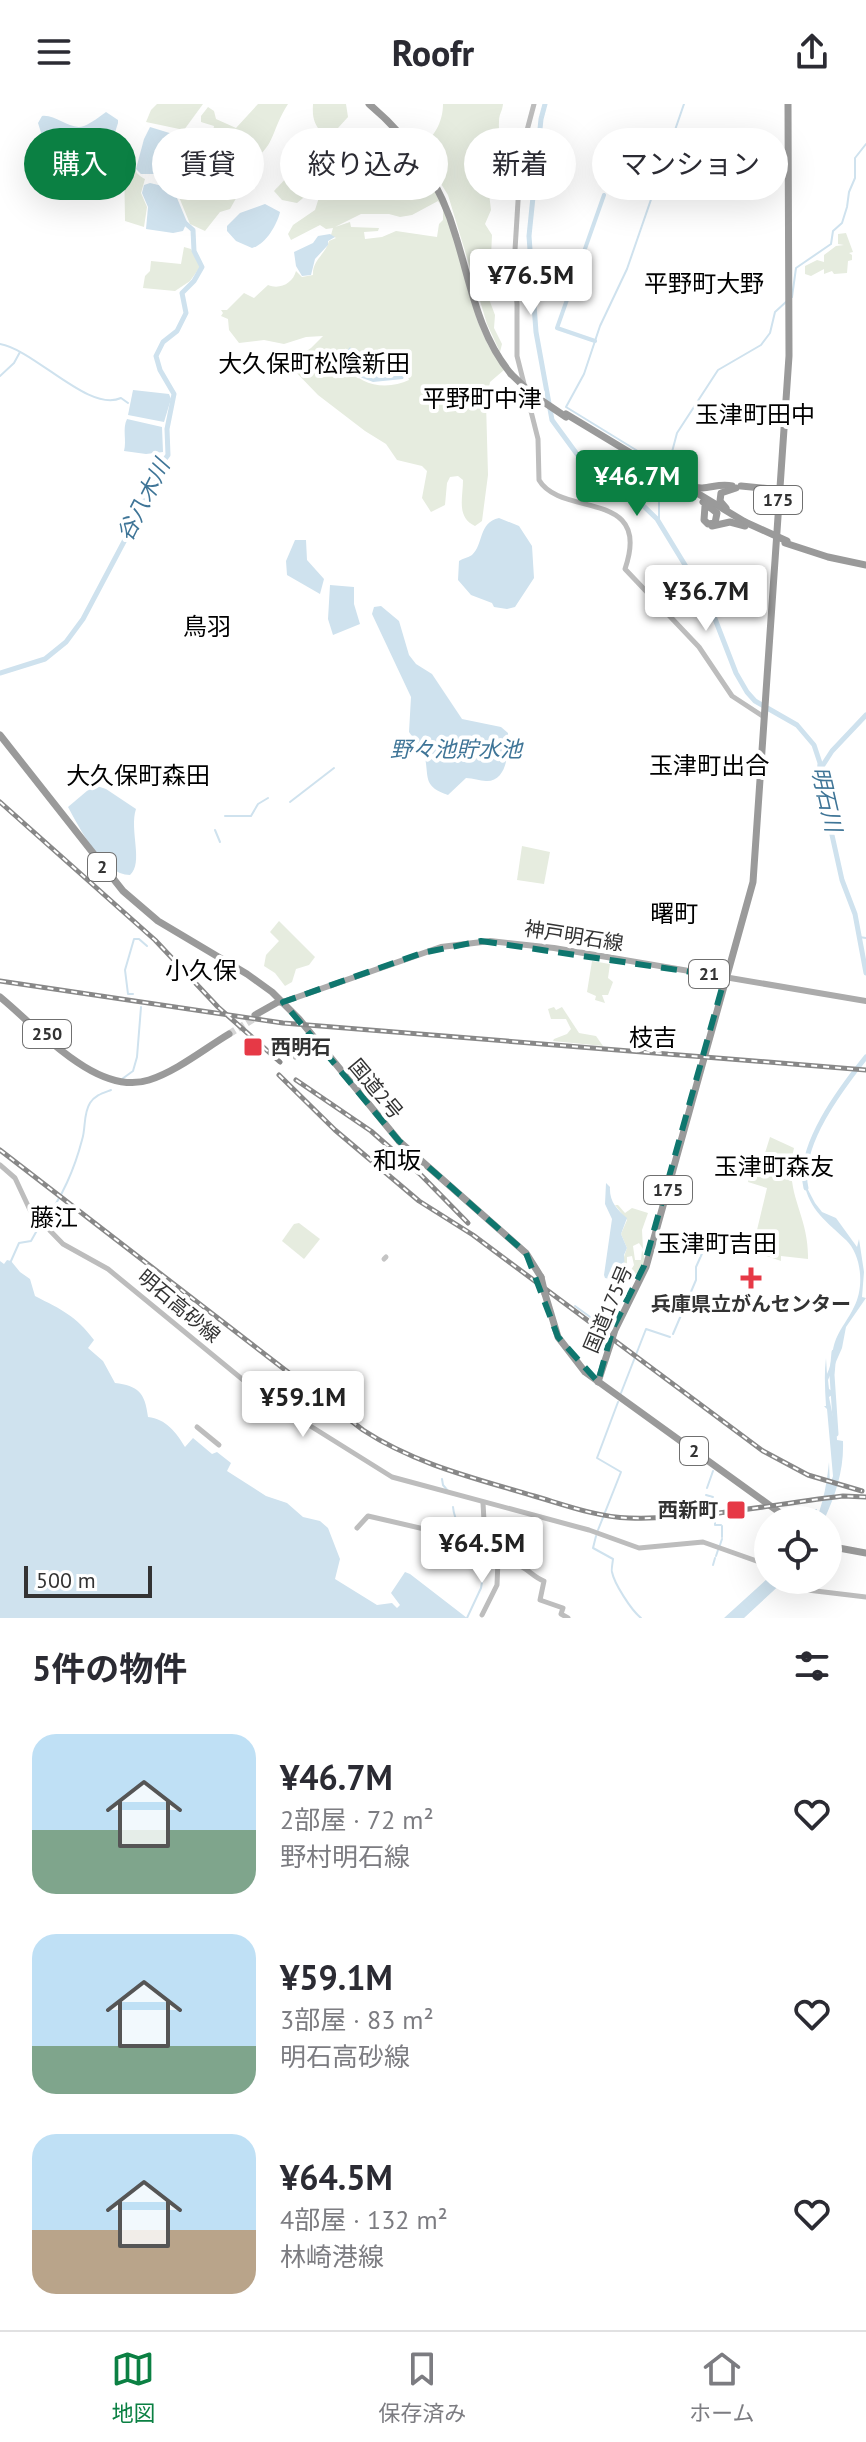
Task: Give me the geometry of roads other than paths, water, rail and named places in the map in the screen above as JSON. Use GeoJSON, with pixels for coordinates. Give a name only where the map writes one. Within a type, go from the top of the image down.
{"type":"FeatureCollection","features":[{"type":"Feature","properties":{"kind":"highway"},"geometry":{"type":"LineString","coordinates":[[371,104],[404,138],[433,181],[450,218],[484,330],[495,352],[511,372],[532,394],[730,512],[745,524],[786,542]]}},
{"type":"Feature","properties":{"kind":"highway","name":"国道175号"},"geometry":{"type":"LineString","coordinates":[[765,698],[786,359],[786,104]]}},
{"type":"Feature","properties":{"kind":"highway"},"geometry":{"type":"LineString","coordinates":[[670,477],[699,489],[720,484],[779,490],[789,495],[790,503],[786,510],[778,513]]}},
{"type":"Feature","properties":{"kind":"highway"},"geometry":{"type":"LineString","coordinates":[[670,477],[704,500],[774,538],[839,559],[866,564]]}},
{"type":"Feature","properties":{"kind":"highway"},"geometry":{"type":"LineString","coordinates":[[738,487],[714,489],[704,500],[700,517],[707,526],[730,522],[745,524]]}},
{"type":"Feature","properties":{"kind":"highway"},"geometry":{"type":"LineString","coordinates":[[730,512],[720,497],[724,491],[738,487]]}},
{"type":"Feature","properties":{"kind":"highway"},"geometry":{"type":"LineString","coordinates":[[757,489],[772,493],[775,503]]}},
{"type":"Feature","properties":{"kind":"highway","name":"国道175号"},"geometry":{"type":"LineString","coordinates":[[598,1382],[613,1328],[644,1266],[753,882],[775,503],[779,490]]}},
{"type":"Feature","properties":{"kind":"highway","name":"国道2号"},"geometry":{"type":"LineString","coordinates":[[0,735],[123,891],[158,921],[261,984],[283,1002],[391,1133],[526,1253],[541,1277],[558,1337],[578,1365],[769,1506]]}},
{"type":"Feature","properties":{"kind":"highway","name":"国道175号"},"geometry":{"type":"LineString","coordinates":[[598,1382],[615,1330],[646,1267],[726,977]]}},
{"type":"Feature","properties":{"kind":"highway","name":"250"},"geometry":{"type":"LineString","coordinates":[[0,996],[94,1074],[111,1080],[137,1082],[161,1073],[228,1033]]}},
{"type":"Feature","properties":{"kind":"highway","name":"250"},"geometry":{"type":"LineString","coordinates":[[0,996],[82,1063],[111,1080]]}},
{"type":"Feature","properties":{"kind":"highway"},"geometry":{"type":"LineString","coordinates":[[258,1015],[283,1002]]}},
{"type":"Feature","properties":{"kind":"highway"},"geometry":{"type":"LineString","coordinates":[[603,1367],[610,1390]]}},
{"type":"Feature","properties":{"kind":"highway","name":"国道2号"},"geometry":{"type":"LineString","coordinates":[[598,1382],[768,1506]]}},
{"type":"Feature","properties":{"kind":"highway"},"geometry":{"type":"LineString","coordinates":[[842,1547],[866,1551]]}},
{"type":"Feature","properties":{"kind":"main road"},"geometry":{"type":"LineString","coordinates":[[534,104],[521,153],[514,266],[517,356],[537,434],[539,480],[552,493],[602,508],[619,518],[631,542],[625,569],[699,647],[732,696],[764,715]]}},
{"type":"Feature","properties":{"kind":"main road","name":"神戸明石線"},"geometry":{"type":"LineString","coordinates":[[283,1002],[422,953],[481,941],[554,948],[865,1000]]}},
{"type":"Feature","properties":{"kind":"main road"},"geometry":{"type":"LineString","coordinates":[[295,1057],[314,1038]]}},
{"type":"Feature","properties":{"kind":"main road","name":"明石高砂線"},"geometry":{"type":"LineString","coordinates":[[0,1165],[15,1178],[25,1204],[63,1244],[98,1262],[120,1278],[264,1397],[392,1477],[589,1530],[639,1548],[703,1542],[754,1560]]}},
{"type":"Feature","properties":{"kind":"main road"},"geometry":{"type":"LineString","coordinates":[[197,1427],[219,1445]]}},
{"type":"Feature","properties":{"kind":"main road"},"geometry":{"type":"LineString","coordinates":[[483,1503],[487,1556]]}},
{"type":"Feature","properties":{"kind":"main road"},"geometry":{"type":"LineString","coordinates":[[357,1528],[368,1516],[433,1531],[439,1539],[524,1568],[544,1581],[540,1600],[563,1608],[561,1614],[568,1618]]}},
{"type":"Feature","properties":{"kind":"main road"},"geometry":{"type":"LineString","coordinates":[[482,1615],[497,1585],[498,1560]]}},
{"type":"Feature","properties":{"kind":"main road"},"geometry":{"type":"LineString","coordinates":[[841,1594],[866,1597]]}},
{"type":"Feature","properties":{"kind":"water"},"geometry":{"type":"Polygon","coordinates":[[[106,112],[118,120],[116,128],[40,128],[38,123],[42,116],[47,116],[79,127],[106,112]]]}},
{"type":"Feature","properties":{"kind":"water"},"geometry":{"type":"Polygon","coordinates":[[[150,127],[153,128],[152,174],[141,174],[136,169],[150,127]]]}},
{"type":"Feature","properties":{"kind":"water"},"geometry":{"type":"Polygon","coordinates":[[[152,183],[152,200],[178,200],[187,222],[183,231],[173,233],[146,229],[148,207],[142,193],[144,185],[152,183]]]}},
{"type":"Feature","properties":{"kind":"water"},"geometry":{"type":"Polygon","coordinates":[[[265,204],[280,212],[270,234],[252,248],[236,241],[227,231],[227,226],[240,213],[265,204]]]}},
{"type":"Feature","properties":{"kind":"water"},"geometry":{"type":"Polygon","coordinates":[[[330,234],[335,237],[328,241],[315,259],[311,275],[302,276],[296,266],[294,252],[313,243],[318,236],[330,234]]]}},
{"type":"Feature","properties":{"kind":"water"},"geometry":{"type":"Polygon","coordinates":[[[350,347],[372,365],[381,366],[395,360],[396,370],[405,375],[403,379],[373,382],[339,369],[340,360],[350,347]]]}},
{"type":"Feature","properties":{"kind":"water"},"geometry":{"type":"Polygon","coordinates":[[[133,390],[169,394],[171,399],[164,422],[128,415],[133,390]]]}},
{"type":"Feature","properties":{"kind":"water"},"geometry":{"type":"Polygon","coordinates":[[[127,419],[162,427],[163,452],[146,454],[124,451],[127,419]]]}},
{"type":"Feature","properties":{"kind":"water"},"geometry":{"type":"Polygon","coordinates":[[[499,518],[519,526],[532,546],[534,578],[515,607],[507,609],[494,607],[492,603],[471,595],[458,580],[459,561],[472,555],[484,529],[499,518]]]}},
{"type":"Feature","properties":{"kind":"water"},"geometry":{"type":"Polygon","coordinates":[[[295,540],[306,540],[307,560],[324,579],[320,594],[287,575],[286,561],[295,540]]]}},
{"type":"Feature","properties":{"kind":"water"},"geometry":{"type":"Polygon","coordinates":[[[330,585],[354,587],[354,604],[360,624],[333,635],[328,619],[330,585]]]}},
{"type":"Feature","properties":{"kind":"water","name":"野々池貯水池"},"geometry":{"type":"Polygon","coordinates":[[[381,606],[399,621],[409,655],[416,664],[432,674],[462,719],[501,727],[508,733],[506,763],[499,776],[486,781],[466,778],[448,795],[430,784],[424,753],[409,732],[411,697],[372,614],[374,607],[381,606]]]}},
{"type":"Feature","properties":{"kind":"water"},"geometry":{"type":"Polygon","coordinates":[[[94,785],[106,789],[136,809],[136,863],[130,875],[120,873],[101,859],[68,807],[94,785]]]}},
{"type":"Feature","properties":{"kind":"water"},"geometry":{"type":"Polygon","coordinates":[[[804,1182],[822,1212],[836,1218],[857,1247],[859,1239],[864,1272],[862,1297],[866,1298],[846,1327],[842,1348],[828,1380],[829,1389],[835,1393],[829,1397],[833,1417],[835,1408],[837,1440],[843,1441],[838,1482],[830,1506],[820,1506],[829,1462],[830,1485],[833,1476],[827,1409],[824,1406],[826,1358],[827,1374],[836,1339],[860,1290],[860,1271],[851,1246],[814,1208],[804,1182]]]}},
{"type":"Feature","properties":{"kind":"water"},"geometry":{"type":"Polygon","coordinates":[[[606,1183],[614,1205],[627,1218],[621,1234],[627,1248],[624,1255],[625,1274],[615,1280],[604,1275],[612,1219],[605,1204],[606,1183]]]}},
{"type":"Feature","properties":{"kind":"water"},"geometry":{"type":"Polygon","coordinates":[[[7,1260],[30,1279],[35,1296],[81,1325],[94,1340],[88,1348],[103,1361],[115,1383],[139,1392],[148,1417],[170,1427],[185,1447],[193,1438],[212,1454],[217,1452],[231,1463],[227,1471],[266,1496],[287,1503],[303,1517],[320,1521],[328,1528],[340,1559],[335,1579],[377,1605],[392,1603],[397,1608],[400,1605],[391,1593],[405,1572],[467,1618],[0,1618],[0,1261],[4,1264],[7,1260]]]}},
{"type":"Feature","properties":{"kind":"water"},"geometry":{"type":"Polygon","coordinates":[[[754,1591],[754,1594],[770,1594],[744,1618],[724,1618],[754,1591]]]}},
{"type":"Feature","properties":{"kind":"waterway","name":"明石川"},"geometry":{"type":"LineString","coordinates":[[545,104],[529,236],[536,332],[552,420],[582,461],[628,491],[657,519],[710,606],[736,673],[747,692],[755,701],[797,725],[814,745],[842,880],[855,914],[866,973]]}},
{"type":"Feature","properties":{"kind":"waterway"},"geometry":{"type":"LineString","coordinates":[[667,469],[566,407],[584,374],[600,326],[627,269],[684,104]]}},
{"type":"Feature","properties":{"kind":"waterway"},"geometry":{"type":"LineString","coordinates":[[792,297],[796,268],[831,244],[833,231],[842,223],[855,178],[855,158],[866,144]]}},
{"type":"Feature","properties":{"kind":"waterway"},"geometry":{"type":"LineString","coordinates":[[595,341],[557,328],[602,200]]}},
{"type":"Feature","properties":{"kind":"waterway","name":"谷八木川"},"geometry":{"type":"LineString","coordinates":[[0,673],[45,659],[66,642],[83,619],[128,534],[157,470],[168,455],[167,429],[174,394],[156,356],[163,342],[177,331],[186,313],[182,293],[202,267],[194,251],[193,230],[184,222]]}},
{"type":"Feature","properties":{"kind":"waterway"},"geometry":{"type":"LineString","coordinates":[[667,471],[677,433],[718,370],[761,345],[770,333],[775,312],[787,301]]}},
{"type":"Feature","properties":{"kind":"waterway"},"geometry":{"type":"LineString","coordinates":[[0,344],[29,357],[94,397],[108,400],[121,398],[128,403]]}},
{"type":"Feature","properties":{"kind":"waterway"},"geometry":{"type":"LineString","coordinates":[[0,376],[14,363],[20,352]]}},
{"type":"Feature","properties":{"kind":"waterway"},"geometry":{"type":"LineString","coordinates":[[659,522],[659,490],[664,476]]}},
{"type":"Feature","properties":{"kind":"waterway"},"geometry":{"type":"LineString","coordinates":[[821,768],[832,751],[866,715]]}},
{"type":"Feature","properties":{"kind":"waterway"},"geometry":{"type":"LineString","coordinates":[[290,802],[334,768]]}},
{"type":"Feature","properties":{"kind":"waterway"},"geometry":{"type":"LineString","coordinates":[[225,816],[251,816],[258,804],[268,798]]}},
{"type":"Feature","properties":{"kind":"waterway"},"geometry":{"type":"LineString","coordinates":[[215,830],[220,842]]}},
{"type":"Feature","properties":{"kind":"waterway","name":"明石川"},"geometry":{"type":"LineString","coordinates":[[859,937],[866,938]]}},
{"type":"Feature","properties":{"kind":"waterway"},"geometry":{"type":"LineString","coordinates":[[133,994],[128,994],[125,970],[134,939],[147,946]]}},
{"type":"Feature","properties":{"kind":"waterway"},"geometry":{"type":"LineString","coordinates":[[122,1079],[133,1071],[137,1057],[141,1007]]}},
{"type":"Feature","properties":{"kind":"waterway","name":"明石川"},"geometry":{"type":"LineString","coordinates":[[806,1188],[805,1172],[814,1136],[845,1084],[866,1057]]}},
{"type":"Feature","properties":{"kind":"waterway"},"geometry":{"type":"LineString","coordinates":[[44,1220],[72,1172],[90,1103],[111,1090]]}},
{"type":"Feature","properties":{"kind":"waterway"},"geometry":{"type":"LineString","coordinates":[[11,1261],[19,1243],[31,1241],[40,1225]]}},
{"type":"Feature","properties":{"kind":"waterway"},"geometry":{"type":"LineString","coordinates":[[673,1334],[696,1280],[696,1267],[709,1238]]}},
{"type":"Feature","properties":{"kind":"waterway"},"geometry":{"type":"LineString","coordinates":[[575,1306],[608,1330]]}},
{"type":"Feature","properties":{"kind":"waterway"},"geometry":{"type":"LineString","coordinates":[[604,1325],[607,1311],[610,1311]]}},
{"type":"Feature","properties":{"kind":"waterway"},"geometry":{"type":"LineString","coordinates":[[613,1312],[618,1314]]}},
{"type":"Feature","properties":{"kind":"waterway"},"geometry":{"type":"LineString","coordinates":[[621,1393],[646,1329],[670,1337]]}},
{"type":"Feature","properties":{"kind":"waterway","name":"明石川"},"geometry":{"type":"LineString","coordinates":[[834,1352],[832,1375],[836,1434]]}},
{"type":"Feature","properties":{"kind":"waterway"},"geometry":{"type":"LineString","coordinates":[[598,1530],[621,1472],[597,1458],[618,1402]]}},
{"type":"Feature","properties":{"kind":"waterway"},"geometry":{"type":"LineString","coordinates":[[707,1488],[713,1471]]}},
{"type":"Feature","properties":{"kind":"waterway"},"geometry":{"type":"LineString","coordinates":[[442,1479],[448,1491]]}},
{"type":"Feature","properties":{"kind":"waterway"},"geometry":{"type":"LineString","coordinates":[[706,1495],[713,1497]]}},
{"type":"Feature","properties":{"kind":"waterway"},"geometry":{"type":"LineString","coordinates":[[453,1507],[461,1527],[489,1549],[488,1553]]}},
{"type":"Feature","properties":{"kind":"waterway"},"geometry":{"type":"LineString","coordinates":[[715,1517],[715,1525],[721,1525]]}},
{"type":"Feature","properties":{"kind":"waterway"},"geometry":{"type":"LineString","coordinates":[[722,1526],[722,1537]]}},
{"type":"Feature","properties":{"kind":"waterway"},"geometry":{"type":"LineString","coordinates":[[596,1536],[593,1548],[613,1559],[612,1571],[616,1583],[641,1618]]}},
{"type":"Feature","properties":{"kind":"waterway"},"geometry":{"type":"LineString","coordinates":[[720,1545],[722,1539]]}},
{"type":"Feature","properties":{"kind":"waterway"},"geometry":{"type":"LineString","coordinates":[[716,1556],[718,1550]]}},
{"type":"Feature","properties":{"kind":"waterway"},"geometry":{"type":"LineString","coordinates":[[713,1565],[715,1558]]}},
{"type":"Feature","properties":{"kind":"waterway"},"geometry":{"type":"LineString","coordinates":[[467,1618],[481,1588],[486,1559]]}},
{"type":"Feature","properties":{"kind":"tunnel"},"geometry":{"type":"LineString","coordinates":[[229,1034],[260,1015]]}},
{"type":"Feature","properties":{"kind":"railway"},"geometry":{"type":"LineString","coordinates":[[0,802],[155,940],[218,1007],[280,1062]]}},
{"type":"Feature","properties":{"kind":"railway"},"geometry":{"type":"LineString","coordinates":[[0,981],[283,1023],[866,1070]]}},
{"type":"Feature","properties":{"kind":"railway"},"geometry":{"type":"LineString","coordinates":[[279,1075],[335,1130],[419,1201],[473,1235],[763,1451],[808,1475],[862,1491]]}},
{"type":"Feature","properties":{"kind":"railway"},"geometry":{"type":"LineString","coordinates":[[296,1080],[371,1131],[420,1174],[468,1223]]}},
{"type":"Feature","properties":{"kind":"railway"},"geometry":{"type":"LineString","coordinates":[[0,1150],[363,1430],[424,1461],[569,1507],[629,1518],[683,1517],[843,1496],[866,1497]]}},
{"type":"Feature","properties":{"kind":"place","name":"西明石"},"geometry":{"type":"Point","coordinates":[253,1047]}},
{"type":"Feature","properties":{"kind":"place","name":"兵庫県立がんセンター"},"geometry":{"type":"Point","coordinates":[751,1278]}},
{"type":"Feature","properties":{"kind":"place","name":"西新町"},"geometry":{"type":"Point","coordinates":[736,1510]}},
{"type":"Feature","properties":{"kind":"district","name":"平野町大野"},"geometry":{"type":"Point","coordinates":[704,284]}},
{"type":"Feature","properties":{"kind":"district","name":"大久保町松陰新田"},"geometry":{"type":"Point","coordinates":[314,364]}},
{"type":"Feature","properties":{"kind":"district","name":"平野町中津"},"geometry":{"type":"Point","coordinates":[482,399]}},
{"type":"Feature","properties":{"kind":"district","name":"玉津町田中"},"geometry":{"type":"Point","coordinates":[755,415]}},
{"type":"Feature","properties":{"kind":"district","name":"鳥羽"},"geometry":{"type":"Point","coordinates":[207,627]}},
{"type":"Feature","properties":{"kind":"district","name":"玉津町出合"},"geometry":{"type":"Point","coordinates":[709,766]}},
{"type":"Feature","properties":{"kind":"district","name":"大久保町森田"},"geometry":{"type":"Point","coordinates":[138,776]}},
{"type":"Feature","properties":{"kind":"district","name":"曙町"},"geometry":{"type":"Point","coordinates":[674,914]}},
{"type":"Feature","properties":{"kind":"district","name":"小久保"},"geometry":{"type":"Point","coordinates":[201,971]}},
{"type":"Feature","properties":{"kind":"district","name":"枝吉"},"geometry":{"type":"Point","coordinates":[653,1038]}},
{"type":"Feature","properties":{"kind":"district","name":"和坂"},"geometry":{"type":"Point","coordinates":[397,1161]}},
{"type":"Feature","properties":{"kind":"district","name":"玉津町森友"},"geometry":{"type":"Point","coordinates":[774,1167]}},
{"type":"Feature","properties":{"kind":"district","name":"藤江"},"geometry":{"type":"Point","coordinates":[54,1218]}},
{"type":"Feature","properties":{"kind":"district","name":"玉津町吉田"},"geometry":{"type":"Point","coordinates":[717,1244]}}]}
